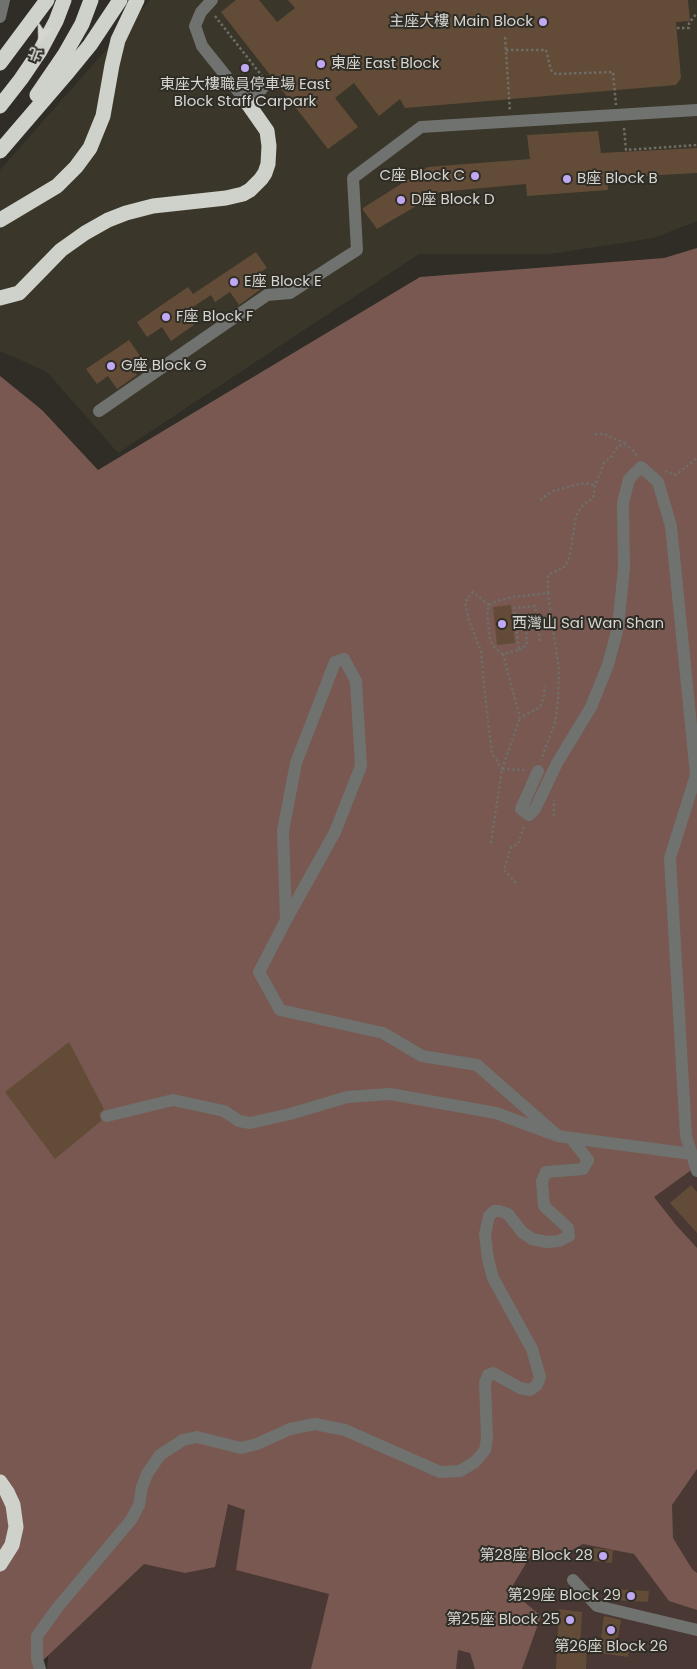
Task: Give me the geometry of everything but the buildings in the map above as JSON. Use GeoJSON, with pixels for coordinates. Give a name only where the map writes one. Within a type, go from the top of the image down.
{"type":"FeatureCollection","features":[{"type":"Feature","properties":{"kind":"highway"},"geometry":{"type":"LineString","coordinates":[[0,63],[47,0]]}},
{"type":"Feature","properties":{"kind":"highway"},"geometry":{"type":"LineString","coordinates":[[0,106],[40,51],[56,21],[64,0]]}},
{"type":"Feature","properties":{"kind":"highway"},"geometry":{"type":"LineString","coordinates":[[0,145],[65,54],[82,24],[91,0]]}},
{"type":"Feature","properties":{"kind":"highway"},"geometry":{"type":"LineString","coordinates":[[0,151],[90,45],[120,0]]}},
{"type":"Feature","properties":{"kind":"highway"},"geometry":{"type":"LineString","coordinates":[[0,220],[56,186],[76,167],[90,148],[103,116],[118,40],[138,0]]}},
{"type":"Feature","properties":{"kind":"highway"},"geometry":{"type":"LineString","coordinates":[[0,298],[19,293],[62,250],[85,233],[108,220],[153,206],[226,198],[250,190],[265,172],[268,164],[269,146],[267,131],[246,101]]}},
{"type":"Feature","properties":{"kind":"highway"},"geometry":{"type":"LineString","coordinates":[[0,1482],[13,1505],[16,1527],[12,1545],[0,1564]]}},
{"type":"Feature","properties":{"kind":"street"},"geometry":{"type":"LineString","coordinates":[[0,17],[4,0]]}},
{"type":"Feature","properties":{"kind":"street"},"geometry":{"type":"LineString","coordinates":[[212,6],[201,12],[195,26],[202,46],[246,101],[262,83]]}},
{"type":"Feature","properties":{"kind":"street"},"geometry":{"type":"LineString","coordinates":[[99,411],[268,295],[290,293],[357,250],[353,178],[421,127],[697,110]]}},
{"type":"Feature","properties":{"kind":"street"},"geometry":{"type":"LineString","coordinates":[[538,771],[521,809],[529,815],[535,809],[558,763],[591,707],[608,665],[618,627],[624,568],[623,504],[629,479],[643,469],[658,482],[671,526],[696,775],[670,858],[686,1136],[697,1171]]}},
{"type":"Feature","properties":{"kind":"street"},"geometry":{"type":"LineString","coordinates":[[40,1669],[37,1659],[38,1636],[58,1607],[131,1520],[139,1505],[142,1487],[147,1474],[160,1455],[183,1440],[197,1437],[242,1448],[257,1444],[290,1429],[315,1424],[345,1430],[440,1472],[460,1470],[475,1462],[485,1450],[487,1438],[486,1383],[488,1375],[493,1373],[520,1388],[530,1390],[537,1384],[540,1377],[532,1349],[493,1278],[488,1260],[485,1234],[489,1216],[494,1212],[500,1211],[508,1214],[522,1232],[532,1239],[547,1242],[559,1241],[569,1236],[568,1228],[544,1206],[542,1181],[546,1172],[583,1169],[588,1160],[564,1137],[477,1065],[422,1056],[383,1033],[280,1010],[259,972],[335,832],[360,766],[356,681],[344,660],[335,662],[296,763],[283,831],[286,920]]}},
{"type":"Feature","properties":{"kind":"street"},"geometry":{"type":"LineString","coordinates":[[107,1116],[173,1100],[224,1111],[239,1121],[250,1123],[290,1114],[347,1096],[390,1094],[496,1113],[564,1137],[692,1154]]}},
{"type":"Feature","properties":{"kind":"street"},"geometry":{"type":"LineString","coordinates":[[573,1580],[597,1606],[697,1630]]}},
{"type":"Feature","properties":{"kind":"path"},"geometry":{"type":"LineString","coordinates":[[212,6],[262,83]]}},
{"type":"Feature","properties":{"kind":"path"},"geometry":{"type":"LineString","coordinates":[[677,28],[689,28],[689,23],[697,13]]}},
{"type":"Feature","properties":{"kind":"path"},"geometry":{"type":"LineString","coordinates":[[505,36],[510,109]]}},
{"type":"Feature","properties":{"kind":"path"},"geometry":{"type":"LineString","coordinates":[[506,50],[546,50],[551,70],[556,74],[613,72],[616,101]]}},
{"type":"Feature","properties":{"kind":"path"},"geometry":{"type":"LineString","coordinates":[[624,128],[626,150],[697,145]]}},
{"type":"Feature","properties":{"kind":"path"},"geometry":{"type":"LineString","coordinates":[[595,434],[604,434],[625,444],[635,452],[643,469],[661,469],[676,475],[697,458]]}},
{"type":"Feature","properties":{"kind":"path"},"geometry":{"type":"LineString","coordinates":[[502,769],[538,771],[555,723],[558,700],[559,670],[548,593],[548,575],[566,566],[570,555],[576,516],[583,505],[593,498],[595,486],[604,463],[612,456],[618,446],[625,444]]}},
{"type":"Feature","properties":{"kind":"path"},"geometry":{"type":"LineString","coordinates":[[540,500],[553,491],[568,487],[585,483],[595,486]]}},
{"type":"Feature","properties":{"kind":"path"},"geometry":{"type":"LineString","coordinates":[[489,605],[473,592],[465,602],[469,621],[481,651],[486,714],[492,753],[502,769]]}},
{"type":"Feature","properties":{"kind":"path"},"geometry":{"type":"LineString","coordinates":[[489,605],[513,597],[548,593]]}},
{"type":"Feature","properties":{"kind":"path"},"geometry":{"type":"LineString","coordinates":[[489,605],[487,614],[490,640],[495,648],[503,654],[520,718],[502,769],[491,843]]}},
{"type":"Feature","properties":{"kind":"path"},"geometry":{"type":"LineString","coordinates":[[518,650],[514,608],[535,606],[540,641]]}},
{"type":"Feature","properties":{"kind":"path"},"geometry":{"type":"LineString","coordinates":[[503,654],[518,650],[527,645],[526,627],[538,626]]}},
{"type":"Feature","properties":{"kind":"path"},"geometry":{"type":"LineString","coordinates":[[520,718],[540,707],[544,697],[545,686]]}},
{"type":"Feature","properties":{"kind":"path"},"geometry":{"type":"LineString","coordinates":[[516,883],[504,870],[511,847],[518,844],[529,815]]}},
{"type":"Feature","properties":{"kind":"shaded area"},"geometry":{"type":"Polygon","coordinates":[[[150,0],[697,0],[697,221],[654,238],[550,254],[419,254],[118,453],[47,372],[0,351],[0,170],[150,0]]]}},
{"type":"Feature","properties":{"kind":"shaded area"},"geometry":{"type":"Polygon","coordinates":[[[697,248],[697,1166],[654,1197],[697,1248],[697,1469],[672,1505],[673,1538],[692,1569],[697,1573],[697,1610],[669,1601],[634,1554],[583,1544],[556,1559],[534,1550],[510,1590],[541,1616],[522,1669],[475,1669],[470,1653],[458,1650],[456,1669],[311,1669],[329,1594],[236,1570],[245,1510],[228,1504],[215,1567],[185,1573],[144,1564],[34,1669],[0,1669],[0,376],[42,410],[98,470],[420,277],[664,258],[697,248]]]}},
{"type":"Feature","properties":{"kind":"shaded area"},"geometry":{"type":"Polygon","coordinates":[[[569,975],[697,1171],[697,1669],[47,1669],[52,1621],[569,975]]]}},
{"type":"Feature","properties":{"kind":"place","name":"主座大樓 Main Block"},"geometry":{"type":"Point","coordinates":[543,22]}},
{"type":"Feature","properties":{"kind":"place","name":"東座 East Block"},"geometry":{"type":"Point","coordinates":[321,64]}},
{"type":"Feature","properties":{"kind":"place","name":"東座大樓職員停車場 East Block Staff Carpark"},"geometry":{"type":"Point","coordinates":[245,68]}},
{"type":"Feature","properties":{"kind":"place","name":"C座 Block C"},"geometry":{"type":"Point","coordinates":[475,176]}},
{"type":"Feature","properties":{"kind":"place","name":"B座 Block B"},"geometry":{"type":"Point","coordinates":[567,179]}},
{"type":"Feature","properties":{"kind":"place","name":"D座 Block D"},"geometry":{"type":"Point","coordinates":[401,200]}},
{"type":"Feature","properties":{"kind":"place","name":"E座 Block E"},"geometry":{"type":"Point","coordinates":[234,282]}},
{"type":"Feature","properties":{"kind":"place","name":"F座 Block F"},"geometry":{"type":"Point","coordinates":[166,317]}},
{"type":"Feature","properties":{"kind":"place","name":"G座 Block G"},"geometry":{"type":"Point","coordinates":[111,366]}},
{"type":"Feature","properties":{"kind":"place","name":"西灣山 Sai Wan Shan"},"geometry":{"type":"Point","coordinates":[502,624]}},
{"type":"Feature","properties":{"kind":"place","name":"第28座 Block 28"},"geometry":{"type":"Point","coordinates":[603,1556]}},
{"type":"Feature","properties":{"kind":"place","name":"第29座 Block 29"},"geometry":{"type":"Point","coordinates":[631,1596]}},
{"type":"Feature","properties":{"kind":"place","name":"第25座 Block 25"},"geometry":{"type":"Point","coordinates":[570,1620]}},
{"type":"Feature","properties":{"kind":"place","name":"第26座 Block 26"},"geometry":{"type":"Point","coordinates":[611,1630]}}]}
